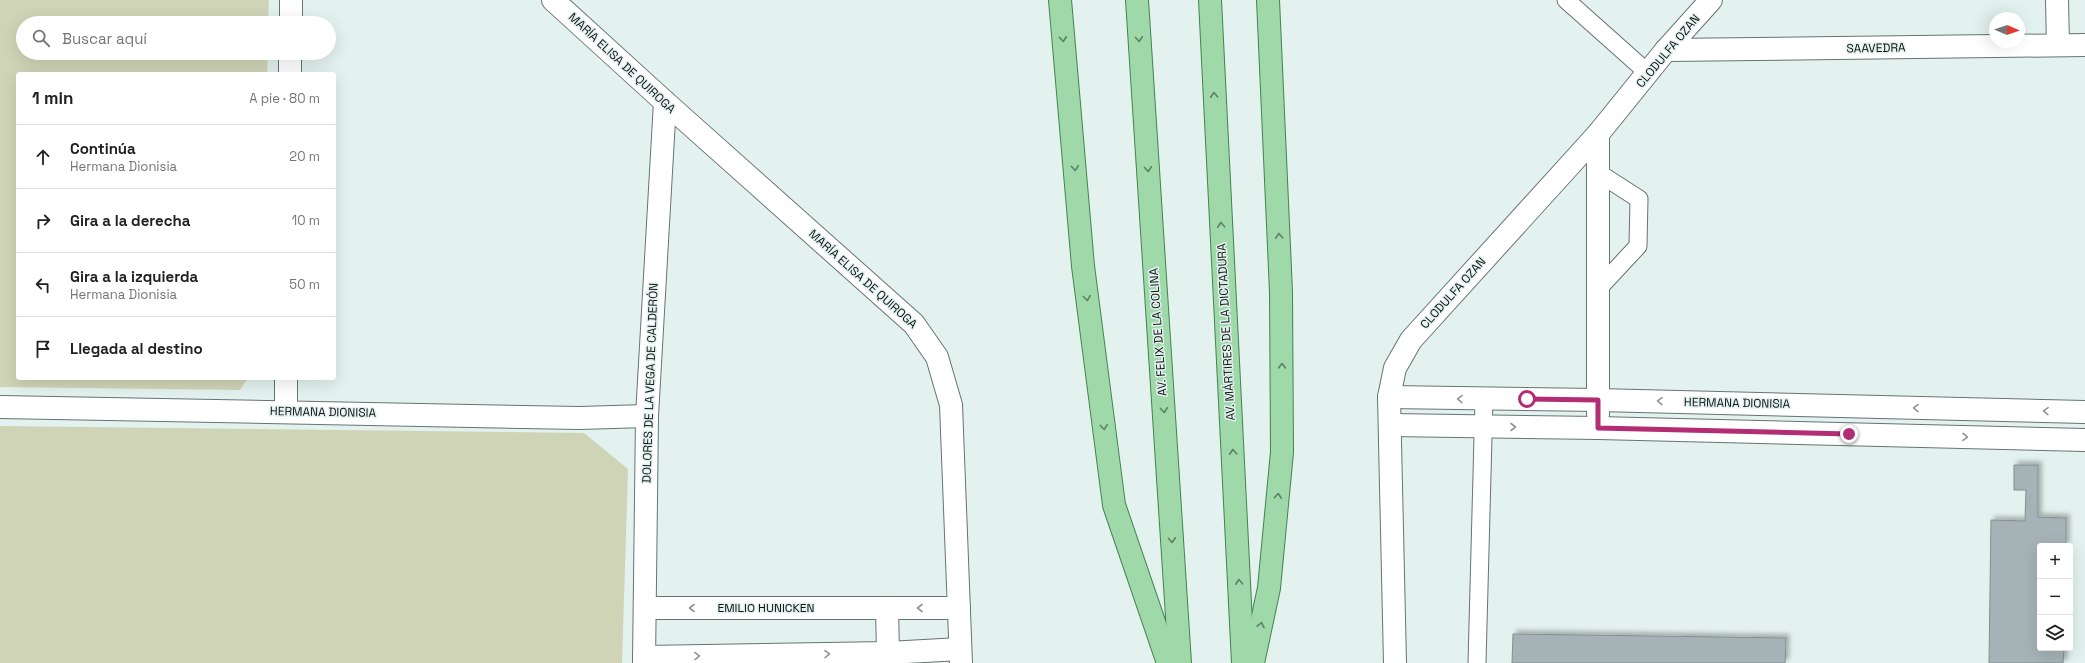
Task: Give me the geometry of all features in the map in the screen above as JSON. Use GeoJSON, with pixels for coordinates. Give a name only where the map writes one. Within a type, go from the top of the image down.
{"type":"FeatureCollection","features":[{"type":"Feature","properties":{"kind":"main road"},"geometry":{"type":"LineString","coordinates":[[1060,0],[1083,266],[1114,505],[1168,663]]}},
{"type":"Feature","properties":{"kind":"main road","name":"AV. FELIX DE LA COLINA"},"geometry":{"type":"LineString","coordinates":[[1137,0],[1180,663]]}},
{"type":"Feature","properties":{"kind":"main road","name":"AV. MÁRTIRES DE LA DICTADURA"},"geometry":{"type":"LineString","coordinates":[[1210,0],[1243,663]]}},
{"type":"Feature","properties":{"kind":"main road"},"geometry":{"type":"LineString","coordinates":[[1253,663],[1269,588],[1282,452],[1281,292],[1268,0]]}},
{"type":"Feature","properties":{"kind":"street"},"geometry":{"type":"LineString","coordinates":[[290,16],[291,0]]}},
{"type":"Feature","properties":{"kind":"street","name":"MARÍA ELISA DE QUIROGA"},"geometry":{"type":"LineString","coordinates":[[554,0],[665,102],[914,324],[937,357],[951,405],[961,656]]}},
{"type":"Feature","properties":{"kind":"street","name":"CLODULFA OZAN"},"geometry":{"type":"LineString","coordinates":[[1396,663],[1389,397],[1395,368],[1411,340],[1598,134],[1666,50],[1711,0]]}},
{"type":"Feature","properties":{"kind":"street"},"geometry":{"type":"LineString","coordinates":[[2057,0],[2058,45]]}},
{"type":"Feature","properties":{"kind":"street","name":"SAAVEDRA"},"geometry":{"type":"LineString","coordinates":[[1666,50],[2085,45]]}},
{"type":"Feature","properties":{"kind":"street"},"geometry":{"type":"LineString","coordinates":[[290,60],[290,72]]}},
{"type":"Feature","properties":{"kind":"street","name":"DOLORES DE LA VEGA DE CALDERÓN"},"geometry":{"type":"LineString","coordinates":[[644,660],[647,416],[665,102]]}},
{"type":"Feature","properties":{"kind":"street"},"geometry":{"type":"LineString","coordinates":[[1598,134],[1598,428]]}},
{"type":"Feature","properties":{"kind":"street"},"geometry":{"type":"LineString","coordinates":[[286,380],[286,411]]}},
{"type":"Feature","properties":{"kind":"street","name":"HERMANA DIONISIA"},"geometry":{"type":"LineString","coordinates":[[1389,397],[1598,400],[2085,412]]}},
{"type":"Feature","properties":{"kind":"street","name":"HERMANA DIONISIA"},"geometry":{"type":"LineString","coordinates":[[0,407],[286,411],[571,418],[647,416]]}},
{"type":"Feature","properties":{"kind":"street"},"geometry":{"type":"LineString","coordinates":[[1390,425],[1598,428],[2085,440]]}},
{"type":"Feature","properties":{"kind":"street","name":"EMILIO HUNICKEN"},"geometry":{"type":"LineString","coordinates":[[644,608],[959,608]]}},
{"type":"Feature","properties":{"kind":"street"},"geometry":{"type":"LineString","coordinates":[[887,608],[888,653]]}},
{"type":"Feature","properties":{"kind":"street"},"geometry":{"type":"LineString","coordinates":[[644,660],[888,653],[961,656]]}},
{"type":"Feature","properties":{"kind":"lane"},"geometry":{"type":"LineString","coordinates":[[1566,0],[1648,73]]}},
{"type":"Feature","properties":{"kind":"lane"},"geometry":{"type":"LineString","coordinates":[[1597,172],[1639,199],[1638,246],[1598,289]]}},
{"type":"Feature","properties":{"kind":"lane"},"geometry":{"type":"LineString","coordinates":[[1477,663],[1484,399]]}},
{"type":"Feature","properties":{"kind":"green space"},"geometry":{"type":"Polygon","coordinates":[[[0,0],[269,0],[268,16],[16,16],[16,60],[268,60],[267,72],[16,72],[16,380],[247,380],[240,390],[0,387],[0,0]]]}},
{"type":"Feature","properties":{"kind":"green space"},"geometry":{"type":"Polygon","coordinates":[[[0,426],[584,433],[628,469],[622,663],[0,663],[0,426]]]}},
{"type":"Feature","properties":{"kind":"building"},"geometry":{"type":"Polygon","coordinates":[[[2014,465],[2038,465],[2038,517],[2066,518],[2066,543],[2037,543],[2037,651],[2064,651],[2063,663],[1989,663],[1991,520],[2025,521],[2026,490],[2014,490],[2014,465]]]}},
{"type":"Feature","properties":{"kind":"building"},"geometry":{"type":"Polygon","coordinates":[[[1513,634],[1786,638],[1785,663],[1512,663],[1513,634]]]}},
{"type":"Feature","properties":{"kind":"route"},"geometry":{"type":"LineString","coordinates":[[1527,399],[1598,400],[1598,428],[1849,434]]}}]}
